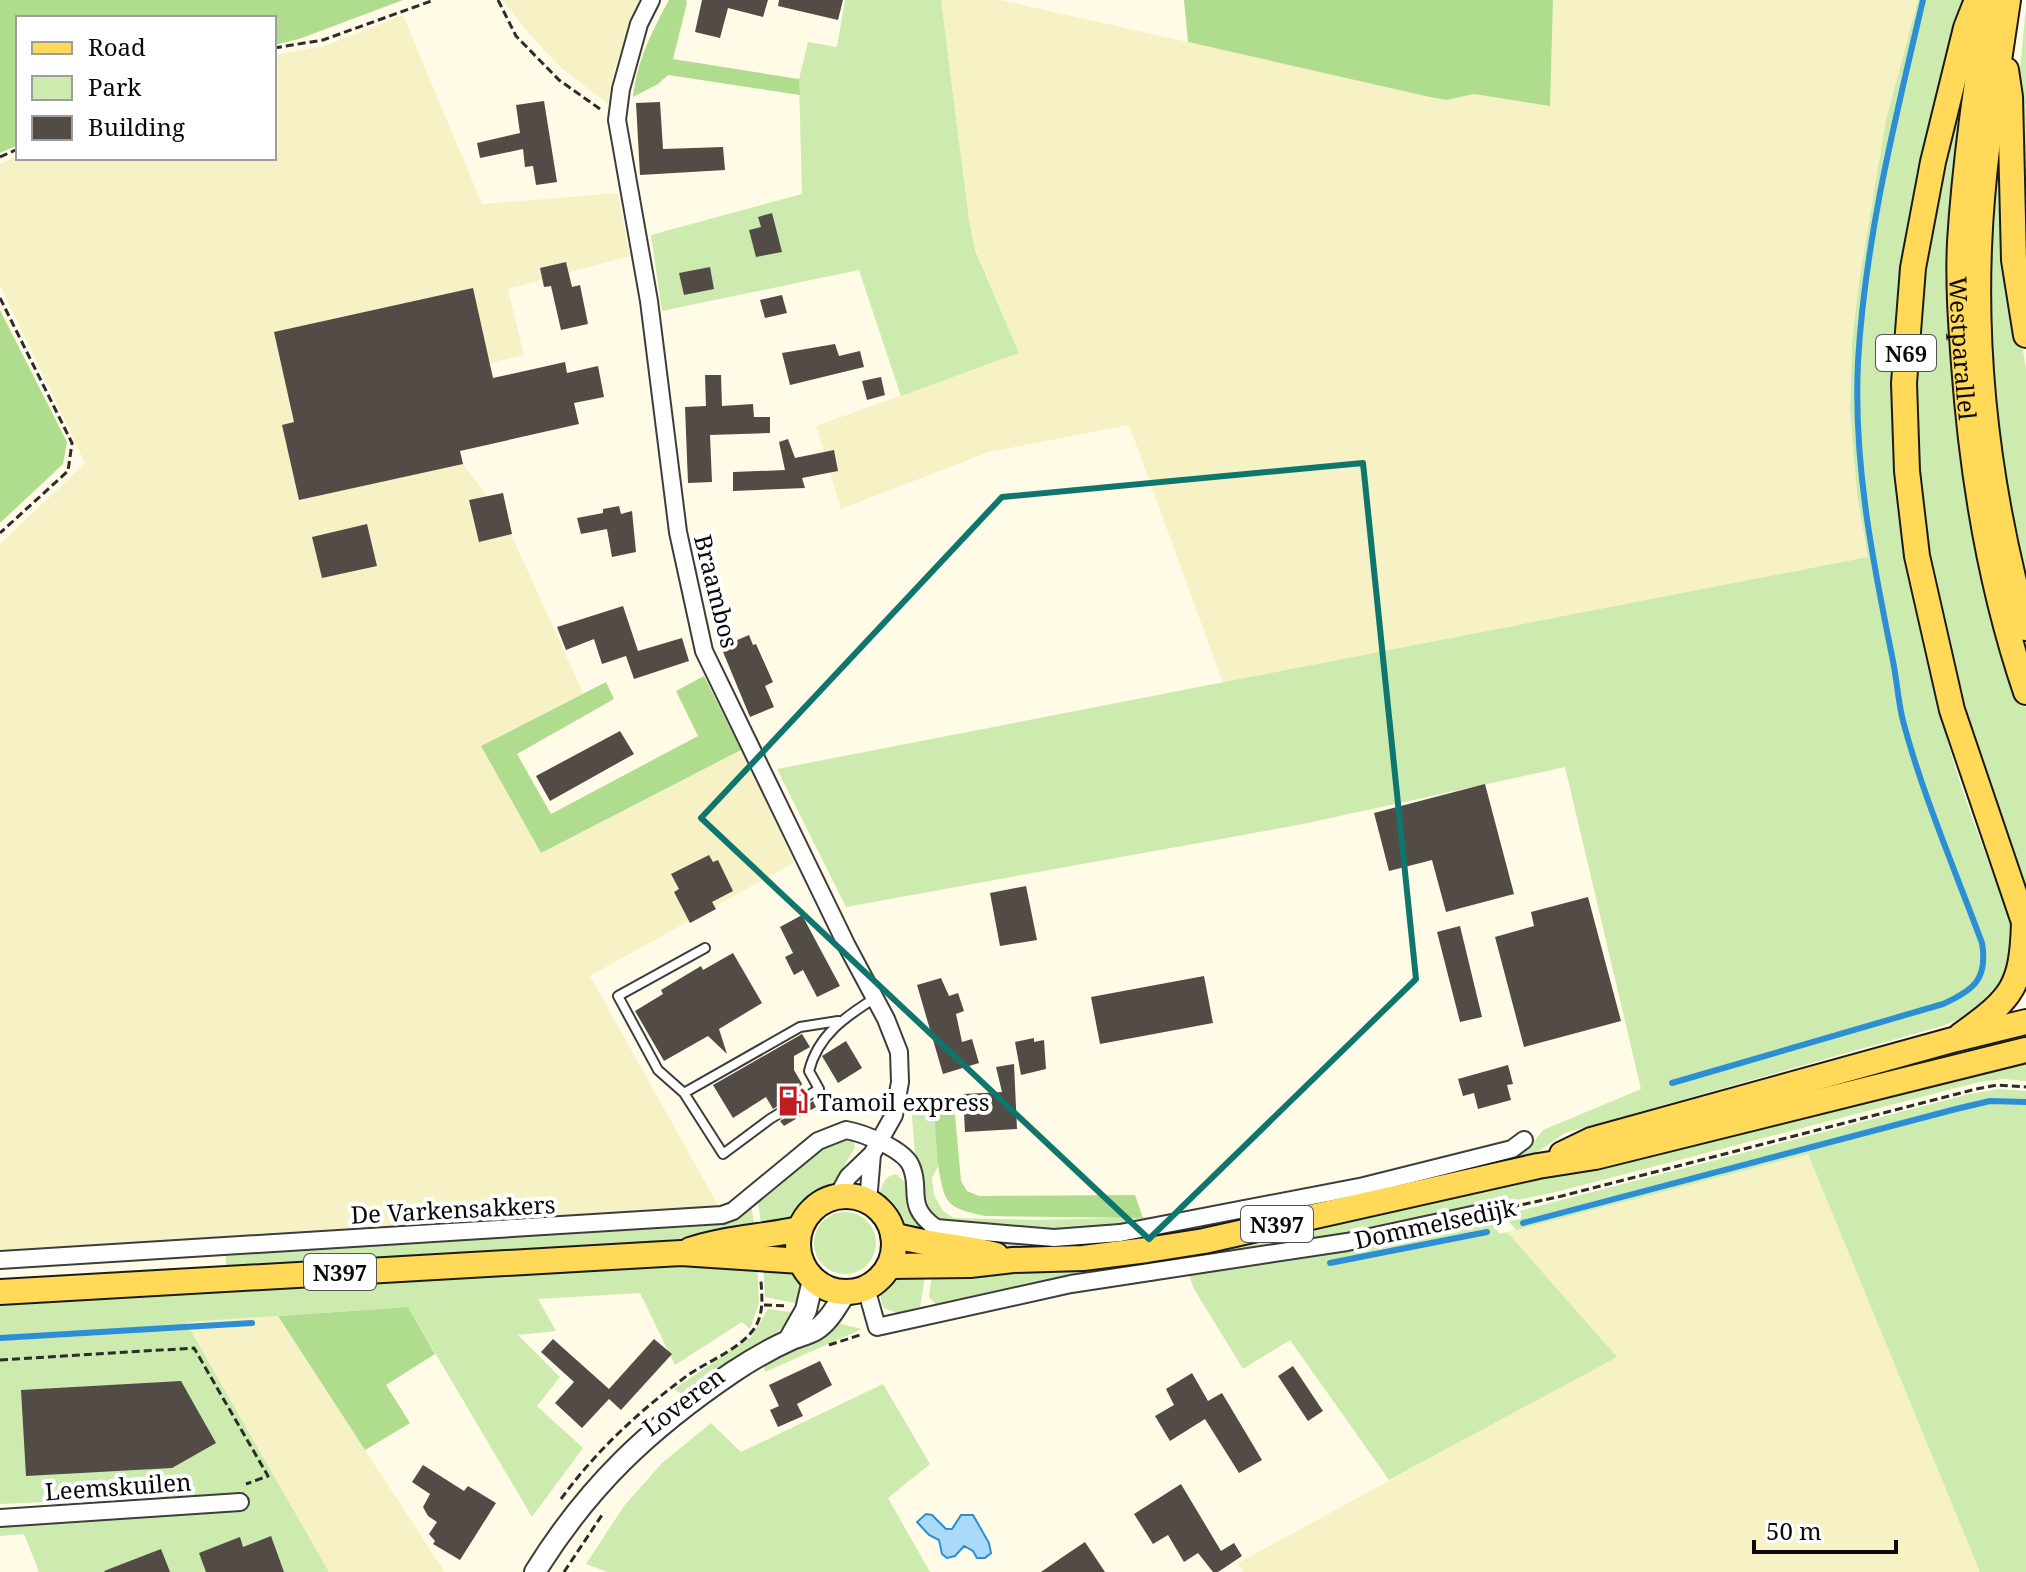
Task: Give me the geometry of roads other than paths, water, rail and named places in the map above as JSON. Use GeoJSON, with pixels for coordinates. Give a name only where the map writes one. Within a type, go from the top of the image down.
{"type":"FeatureCollection","features":[{"type":"Feature","properties":{"kind":"main road","name":"N69"},"geometry":{"type":"LineString","coordinates":[[1956,1039],[2007,997],[2017,979],[2023,958],[2025,925],[1952,710],[1917,556],[1907,471],[1904,383],[1913,268],[1933,162],[1966,28],[1977,0]]}},
{"type":"Feature","properties":{"kind":"main road","name":"Westparallel"},"geometry":{"type":"LineString","coordinates":[[1989,0],[1968,146],[1960,245],[1960,310],[1981,512],[1999,603],[2026,692]]}},
{"type":"Feature","properties":{"kind":"main road","name":"Westparallel"},"geometry":{"type":"LineString","coordinates":[[2008,0],[1986,148],[1979,247],[1979,310],[1994,483],[2004,540],[2026,628]]}},
{"type":"Feature","properties":{"kind":"main road"},"geometry":{"type":"LineString","coordinates":[[2002,42],[2010,97],[2014,260],[2026,335]]}},
{"type":"Feature","properties":{"kind":"main road","name":"Dommelsedijk"},"geometry":{"type":"LineString","coordinates":[[1538,1166],[1591,1140],[2026,1022]]}},
{"type":"Feature","properties":{"kind":"main road","name":"Dommelsedijk"},"geometry":{"type":"LineString","coordinates":[[889,1266],[1083,1258],[1204,1241],[1538,1166],[1610,1154],[2026,1050]]}},
{"type":"Feature","properties":{"kind":"main road"},"geometry":{"type":"LineString","coordinates":[[807,1271],[798,1251],[800,1229],[814,1208],[837,1197],[852,1196],[868,1202],[880,1211],[893,1235],[894,1251],[889,1266],[875,1282],[856,1290]]}},
{"type":"Feature","properties":{"kind":"main road","name":"N397"},"geometry":{"type":"LineString","coordinates":[[681,1253],[719,1240],[800,1229]]}},
{"type":"Feature","properties":{"kind":"main road","name":"Dommelsedijk"},"geometry":{"type":"LineString","coordinates":[[893,1235],[1013,1260]]}},
{"type":"Feature","properties":{"kind":"main road","name":"N397"},"geometry":{"type":"LineString","coordinates":[[0,1292],[681,1253],[807,1271],[823,1287],[856,1290]]}},
{"type":"Feature","properties":{"kind":"street","name":"Braambos"},"geometry":{"type":"LineString","coordinates":[[651,0],[621,89],[617,120],[649,301],[678,532],[704,651],[896,1043],[900,1073],[897,1104],[875,1148],[848,1177],[837,1197]]}},
{"type":"Feature","properties":{"kind":"street","name":"De Varkensakkers"},"geometry":{"type":"LineString","coordinates":[[0,1260],[707,1217],[733,1211],[818,1141],[836,1132],[851,1131],[875,1148]]}},
{"type":"Feature","properties":{"kind":"street"},"geometry":{"type":"LineString","coordinates":[[875,1148],[900,1153],[911,1165],[917,1208],[936,1228],[1054,1238],[1120,1233],[1364,1186],[1512,1149],[1524,1140]]}},
{"type":"Feature","properties":{"kind":"street","name":"Braambos"},"geometry":{"type":"LineString","coordinates":[[868,1202],[875,1148]]}},
{"type":"Feature","properties":{"kind":"street","name":"Dommelsedijk"},"geometry":{"type":"LineString","coordinates":[[856,1290],[877,1327],[1071,1284],[1347,1242],[1495,1210]]}},
{"type":"Feature","properties":{"kind":"street"},"geometry":{"type":"LineString","coordinates":[[789,1340],[806,1310],[807,1271]]}},
{"type":"Feature","properties":{"kind":"street","name":"Loveren"},"geometry":{"type":"LineString","coordinates":[[535,1572],[578,1509],[642,1441],[741,1366],[815,1330],[856,1290]]}},
{"type":"Feature","properties":{"kind":"street","name":"Leemskuilen"},"geometry":{"type":"LineString","coordinates":[[0,1518],[240,1502]]}},
{"type":"Feature","properties":{"kind":"lane"},"geometry":{"type":"LineString","coordinates":[[705,948],[618,996],[658,1070],[684,1093],[723,1154],[770,1119],[819,1089],[809,1071],[813,1055],[838,1021],[875,998]]}},
{"type":"Feature","properties":{"kind":"lane"},"geometry":{"type":"LineString","coordinates":[[684,1093],[800,1027],[838,1021]]}},
{"type":"Feature","properties":{"kind":"water"},"geometry":{"type":"Polygon","coordinates":[[[926,1514],[932,1515],[946,1529],[952,1529],[961,1515],[973,1515],[989,1543],[991,1553],[985,1558],[977,1558],[973,1551],[964,1546],[955,1556],[947,1558],[942,1554],[939,1540],[929,1535],[917,1522],[926,1514]]]}},
{"type":"Feature","properties":{"kind":"waterway"},"geometry":{"type":"LineString","coordinates":[[1672,1083],[1943,1004],[1971,988],[1983,966],[1982,943],[1930,805],[1903,721],[1872,550],[1859,438],[1858,362],[1867,270],[1883,180],[1923,0]]}},
{"type":"Feature","properties":{"kind":"waterway"},"geometry":{"type":"LineString","coordinates":[[1523,1223],[1956,1109],[1990,1101],[2026,1102]]}},
{"type":"Feature","properties":{"kind":"waterway"},"geometry":{"type":"LineString","coordinates":[[1330,1263],[1487,1232]]}},
{"type":"Feature","properties":{"kind":"waterway"},"geometry":{"type":"LineString","coordinates":[[0,1338],[252,1323]]}},
{"type":"Feature","properties":{"kind":"place","name":"Tamoil express"},"geometry":{"type":"Point","coordinates":[793,1101]}}]}
